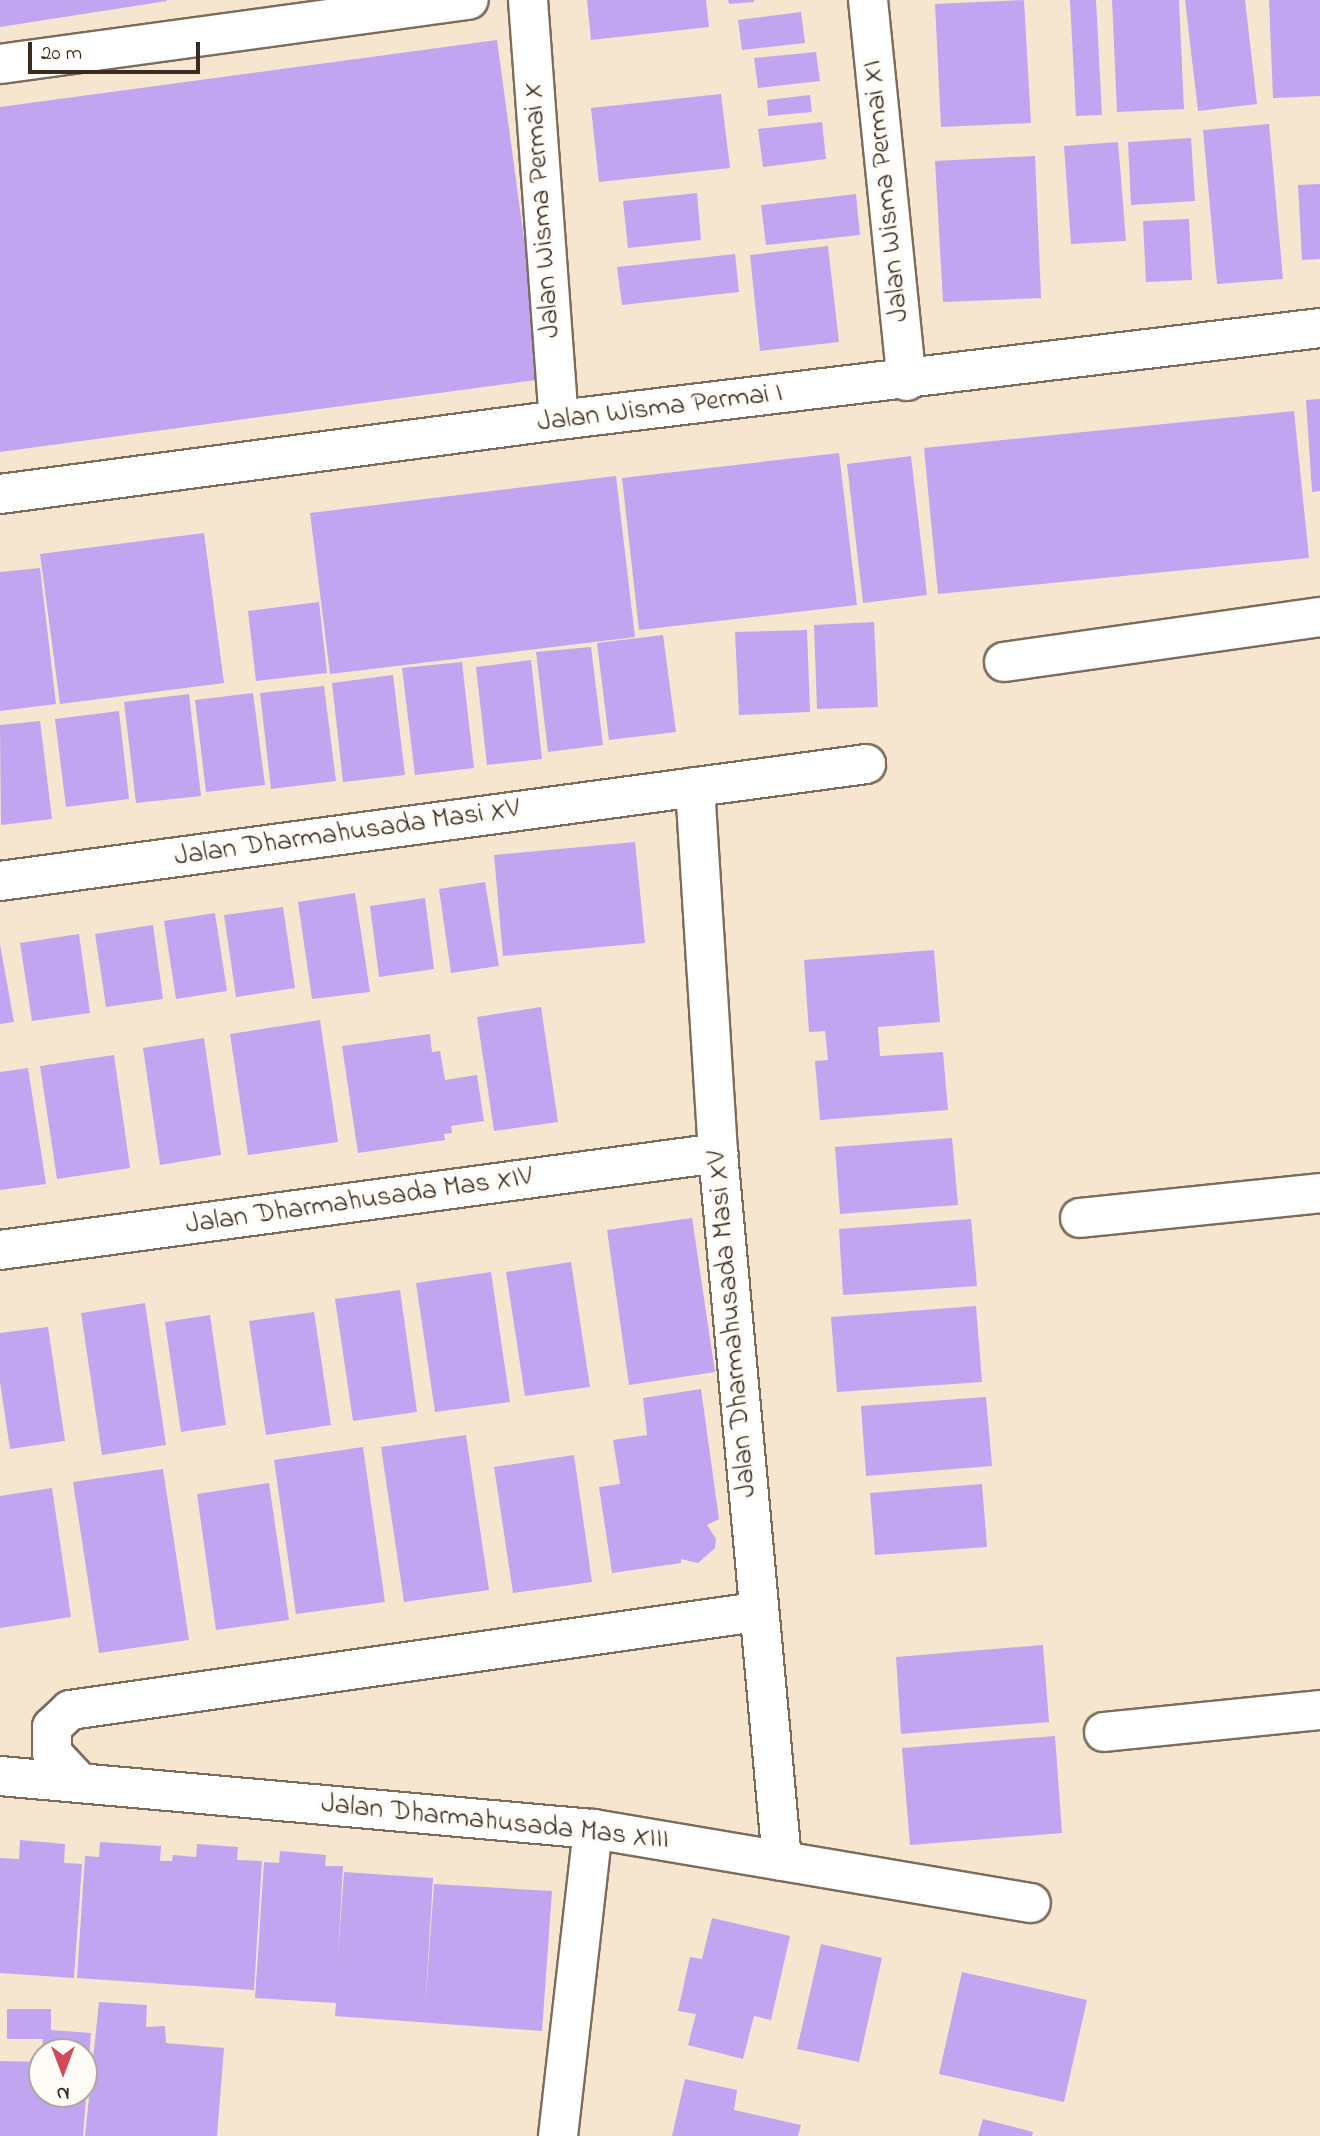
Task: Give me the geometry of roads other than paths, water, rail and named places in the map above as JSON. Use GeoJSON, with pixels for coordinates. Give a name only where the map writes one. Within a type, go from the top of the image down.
{"type":"FeatureCollection","features":[{"type":"Feature","properties":{"kind":"street"},"geometry":{"type":"LineString","coordinates":[[0,64],[469,0]]}},
{"type":"Feature","properties":{"kind":"street","name":"Jalan Wisma Permai X"},"geometry":{"type":"LineString","coordinates":[[528,0],[559,420]]}},
{"type":"Feature","properties":{"kind":"street","name":"Jalan Wisma Permai XI"},"geometry":{"type":"LineString","coordinates":[[868,0],[907,381]]}},
{"type":"Feature","properties":{"kind":"street","name":"Jalan Wisma Permai I"},"geometry":{"type":"LineString","coordinates":[[0,494],[559,420],[907,381],[1320,328]]}},
{"type":"Feature","properties":{"kind":"street"},"geometry":{"type":"LineString","coordinates":[[1004,662],[1320,617]]}},
{"type":"Feature","properties":{"kind":"street","name":"Jalan Dharmahusada Masi XV"},"geometry":{"type":"LineString","coordinates":[[0,881],[866,764]]}},
{"type":"Feature","properties":{"kind":"street","name":"Jalan Dharmahusada Masi XV"},"geometry":{"type":"LineString","coordinates":[[695,787],[718,1153],[756,1612],[782,1861]]}},
{"type":"Feature","properties":{"kind":"street","name":"Jalan Dharmahusada Mas XIV"},"geometry":{"type":"LineString","coordinates":[[0,1250],[718,1153]]}},
{"type":"Feature","properties":{"kind":"street"},"geometry":{"type":"LineString","coordinates":[[1080,1218],[1320,1193]]}},
{"type":"Feature","properties":{"kind":"street"},"geometry":{"type":"LineString","coordinates":[[80,1783],[52,1753],[52,1727],[70,1710],[756,1612]]}},
{"type":"Feature","properties":{"kind":"street"},"geometry":{"type":"LineString","coordinates":[[1104,1732],[1320,1710]]}},
{"type":"Feature","properties":{"kind":"street","name":"Jalan Dharmahusada Mas XIII"},"geometry":{"type":"LineString","coordinates":[[0,1776],[593,1829],[1031,1903]]}},
{"type":"Feature","properties":{"kind":"street"},"geometry":{"type":"LineString","coordinates":[[558,2136],[593,1829]]}}]}
